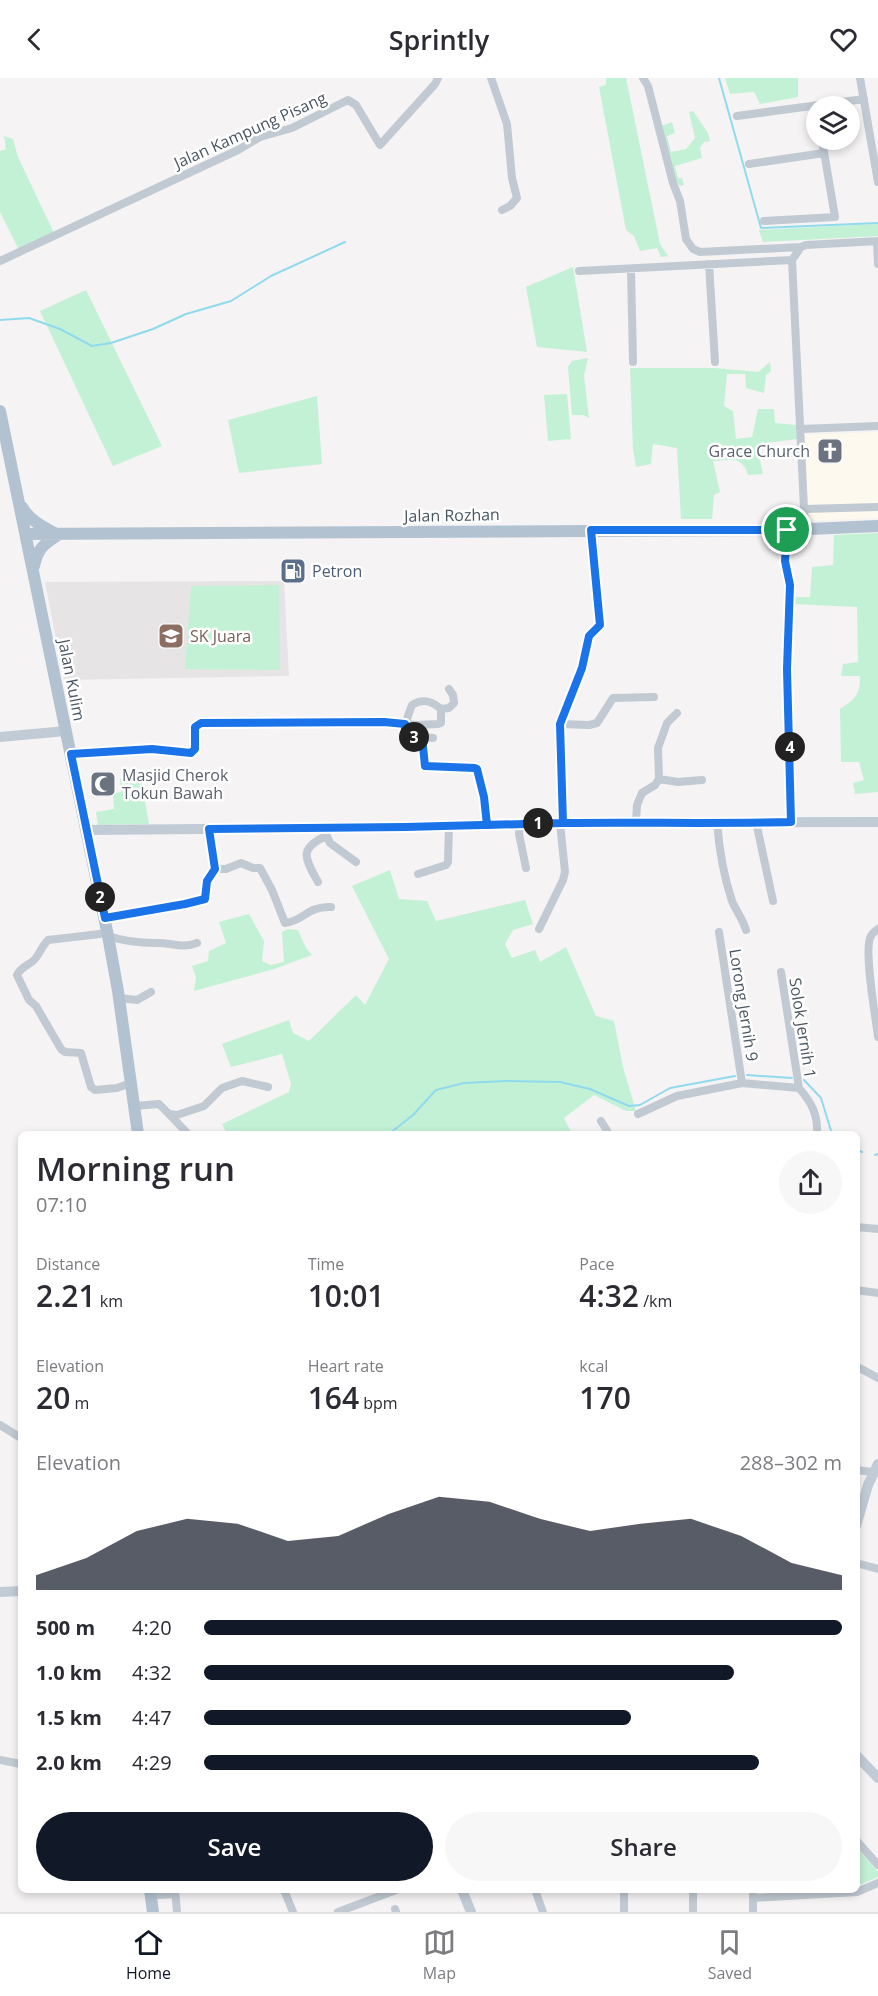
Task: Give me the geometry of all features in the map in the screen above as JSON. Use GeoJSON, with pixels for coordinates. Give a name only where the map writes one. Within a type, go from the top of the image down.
{"type":"FeatureCollection","features":[{"type":"Feature","properties":{"kind":"main road","name":"Jalan Kulim"},"geometry":{"type":"LineString","coordinates":[[0,411],[105,918],[138,1131]]}},
{"type":"Feature","properties":{"kind":"main road"},"geometry":{"type":"LineString","coordinates":[[20,502],[37,524],[58,535]]}},
{"type":"Feature","properties":{"kind":"main road","name":"Jalan Rozhan"},"geometry":{"type":"LineString","coordinates":[[26,534],[787,530],[878,526]]}},
{"type":"Feature","properties":{"kind":"main road"},"geometry":{"type":"LineString","coordinates":[[33,570],[37,552],[45,543],[58,535]]}},
{"type":"Feature","properties":{"kind":"main road"},"geometry":{"type":"LineString","coordinates":[[153,1912],[156,1893]]}},
{"type":"Feature","properties":{"kind":"main road"},"geometry":{"type":"LineString","coordinates":[[156,1893],[160,1912]]}},
{"type":"Feature","properties":{"kind":"street","name":"Jalan Kampung Pisang"},"geometry":{"type":"LineString","coordinates":[[0,261],[238,150],[260,137],[292,128],[348,100],[356,105],[380,145],[438,78]]}},
{"type":"Feature","properties":{"kind":"street"},"geometry":{"type":"LineString","coordinates":[[491,78],[507,124],[512,178],[517,198],[510,206],[502,210]]}},
{"type":"Feature","properties":{"kind":"street"},"geometry":{"type":"LineString","coordinates":[[643,78],[648,86],[673,183],[680,201],[686,239],[693,249],[700,252],[877,241],[878,264]]}},
{"type":"Feature","properties":{"kind":"street"},"geometry":{"type":"LineString","coordinates":[[860,78],[874,138],[878,182]]}},
{"type":"Feature","properties":{"kind":"street"},"geometry":{"type":"LineString","coordinates":[[860,100],[864,99]]}},
{"type":"Feature","properties":{"kind":"street"},"geometry":{"type":"LineString","coordinates":[[737,116],[806,107]]}},
{"type":"Feature","properties":{"kind":"street"},"geometry":{"type":"LineString","coordinates":[[764,221],[835,217],[824,150]]}},
{"type":"Feature","properties":{"kind":"street"},"geometry":{"type":"LineString","coordinates":[[749,164],[824,153]]}},
{"type":"Feature","properties":{"kind":"street"},"geometry":{"type":"LineString","coordinates":[[801,247],[792,260],[805,529]]}},
{"type":"Feature","properties":{"kind":"street"},"geometry":{"type":"LineString","coordinates":[[579,271],[792,260]]}},
{"type":"Feature","properties":{"kind":"street"},"geometry":{"type":"LineString","coordinates":[[709,264],[714,362]]}},
{"type":"Feature","properties":{"kind":"street"},"geometry":{"type":"LineString","coordinates":[[631,269],[633,362]]}},
{"type":"Feature","properties":{"kind":"street"},"geometry":{"type":"LineString","coordinates":[[800,429],[878,426]]}},
{"type":"Feature","properties":{"kind":"street"},"geometry":{"type":"LineString","coordinates":[[804,509],[878,507]]}},
{"type":"Feature","properties":{"kind":"street"},"geometry":{"type":"LineString","coordinates":[[539,928],[565,872],[561,823],[560,724],[582,668],[589,636],[600,625],[591,530]]}},
{"type":"Feature","properties":{"kind":"street"},"geometry":{"type":"LineString","coordinates":[[787,530],[785,561],[790,585],[787,669],[791,822]]}},
{"type":"Feature","properties":{"kind":"street"},"geometry":{"type":"LineString","coordinates":[[434,738],[409,736],[405,724],[414,703],[430,701],[441,709],[453,705],[453,694],[449,689]]}},
{"type":"Feature","properties":{"kind":"street"},"geometry":{"type":"LineString","coordinates":[[560,724],[597,723],[613,698],[654,697]]}},
{"type":"Feature","properties":{"kind":"street"},"geometry":{"type":"LineString","coordinates":[[71,754],[152,749],[191,753],[195,749],[195,727],[201,723],[384,722],[418,725],[441,723],[441,709]]}},
{"type":"Feature","properties":{"kind":"street"},"geometry":{"type":"LineString","coordinates":[[636,822],[637,805],[642,793],[656,785],[659,780],[658,748],[667,723],[677,712]]}},
{"type":"Feature","properties":{"kind":"street"},"geometry":{"type":"LineString","coordinates":[[0,737],[66,731]]}},
{"type":"Feature","properties":{"kind":"street"},"geometry":{"type":"LineString","coordinates":[[422,737],[425,766],[477,769],[484,797],[487,825]]}},
{"type":"Feature","properties":{"kind":"street"},"geometry":{"type":"LineString","coordinates":[[659,780],[678,782],[702,780]]}},
{"type":"Feature","properties":{"kind":"street"},"geometry":{"type":"LineString","coordinates":[[717,822],[721,863],[732,900],[743,919],[746,930]]}},
{"type":"Feature","properties":{"kind":"street"},"geometry":{"type":"LineString","coordinates":[[756,822],[773,901]]}},
{"type":"Feature","properties":{"kind":"street"},"geometry":{"type":"LineString","coordinates":[[86,830],[209,829],[325,832],[449,825],[878,822]]}},
{"type":"Feature","properties":{"kind":"street"},"geometry":{"type":"LineString","coordinates":[[520,824],[519,834],[526,868]]}},
{"type":"Feature","properties":{"kind":"street"},"geometry":{"type":"LineString","coordinates":[[418,874],[446,865],[448,862],[449,825]]}},
{"type":"Feature","properties":{"kind":"street"},"geometry":{"type":"LineString","coordinates":[[105,918],[205,899],[207,881],[215,869],[209,829]]}},
{"type":"Feature","properties":{"kind":"street"},"geometry":{"type":"LineString","coordinates":[[325,832],[330,843],[356,862]]}},
{"type":"Feature","properties":{"kind":"street"},"geometry":{"type":"LineString","coordinates":[[318,882],[306,857],[307,848],[325,832]]}},
{"type":"Feature","properties":{"kind":"street"},"geometry":{"type":"LineString","coordinates":[[215,869],[242,863],[253,868],[260,868],[272,890],[285,923],[293,922],[311,910],[331,907]]}},
{"type":"Feature","properties":{"kind":"street"},"geometry":{"type":"LineString","coordinates":[[878,929],[870,936],[869,943],[869,964],[878,1037]]}},
{"type":"Feature","properties":{"kind":"street","name":"Lorong Jernih 9"},"geometry":{"type":"LineString","coordinates":[[719,932],[742,1083]]}},
{"type":"Feature","properties":{"kind":"street"},"geometry":{"type":"LineString","coordinates":[[131,1083],[117,1088],[95,1090],[91,1087],[81,1053],[65,1052],[61,1049],[36,1006],[29,1000],[17,975],[20,970],[36,960],[41,946],[48,940],[108,934],[139,943],[156,942],[180,946],[197,943]]}},
{"type":"Feature","properties":{"kind":"street","name":"Solok Jernih 1"},"geometry":{"type":"LineString","coordinates":[[781,972],[799,1088]]}},
{"type":"Feature","properties":{"kind":"street"},"geometry":{"type":"LineString","coordinates":[[119,998],[137,999],[151,992]]}},
{"type":"Feature","properties":{"kind":"street"},"geometry":{"type":"LineString","coordinates":[[169,1114],[177,1115],[204,1106],[222,1088],[242,1081],[268,1086]]}},
{"type":"Feature","properties":{"kind":"street"},"geometry":{"type":"LineString","coordinates":[[638,1114],[677,1096],[742,1083],[799,1088],[814,1108],[818,1119],[817,1131]]}},
{"type":"Feature","properties":{"kind":"street"},"geometry":{"type":"LineString","coordinates":[[134,1106],[159,1104],[185,1131]]}},
{"type":"Feature","properties":{"kind":"street"},"geometry":{"type":"LineString","coordinates":[[602,1121],[607,1131]]}},
{"type":"Feature","properties":{"kind":"street"},"geometry":{"type":"LineString","coordinates":[[860,1227],[878,1229]]}},
{"type":"Feature","properties":{"kind":"street"},"geometry":{"type":"LineString","coordinates":[[860,1291],[878,1293]]}},
{"type":"Feature","properties":{"kind":"street"},"geometry":{"type":"LineString","coordinates":[[860,1368],[878,1378]]}},
{"type":"Feature","properties":{"kind":"street"},"geometry":{"type":"LineString","coordinates":[[0,1425],[18,1436]]}},
{"type":"Feature","properties":{"kind":"street"},"geometry":{"type":"LineString","coordinates":[[860,1470],[876,1468]]}},
{"type":"Feature","properties":{"kind":"street"},"geometry":{"type":"LineString","coordinates":[[860,1512],[876,1468]]}},
{"type":"Feature","properties":{"kind":"street"},"geometry":{"type":"LineString","coordinates":[[860,1564],[878,1569]]}},
{"type":"Feature","properties":{"kind":"street"},"geometry":{"type":"LineString","coordinates":[[0,1592],[18,1591]]}},
{"type":"Feature","properties":{"kind":"street"},"geometry":{"type":"LineString","coordinates":[[860,1759],[878,1778]]}},
{"type":"Feature","properties":{"kind":"street"},"geometry":{"type":"LineString","coordinates":[[0,1760],[18,1763]]}},
{"type":"Feature","properties":{"kind":"street"},"geometry":{"type":"LineString","coordinates":[[860,1844],[878,1864]]}},
{"type":"Feature","properties":{"kind":"street"},"geometry":{"type":"LineString","coordinates":[[860,1891],[878,1883]]}},
{"type":"Feature","properties":{"kind":"street"},"geometry":{"type":"LineString","coordinates":[[175,1893],[177,1912]]}},
{"type":"Feature","properties":{"kind":"street"},"geometry":{"type":"LineString","coordinates":[[285,1893],[293,1912]]}},
{"type":"Feature","properties":{"kind":"street"},"geometry":{"type":"LineString","coordinates":[[338,1912],[387,1893]]}},
{"type":"Feature","properties":{"kind":"street"},"geometry":{"type":"LineString","coordinates":[[463,1893],[471,1912]]}},
{"type":"Feature","properties":{"kind":"street"},"geometry":{"type":"LineString","coordinates":[[536,1893],[543,1912]]}},
{"type":"Feature","properties":{"kind":"street"},"geometry":{"type":"LineString","coordinates":[[624,1893],[624,1912]]}},
{"type":"Feature","properties":{"kind":"street"},"geometry":{"type":"LineString","coordinates":[[693,1893],[693,1912]]}},
{"type":"Feature","properties":{"kind":"street"},"geometry":{"type":"LineString","coordinates":[[753,1912],[753,1894],[805,1893]]}},
{"type":"Feature","properties":{"kind":"shaded area"},"geometry":{"type":"Polygon","coordinates":[[[878,432],[878,518],[801,521],[798,435],[878,432]]]}},
{"type":"Feature","properties":{"kind":"shaded area","name":"SK Juara"},"geometry":{"type":"Polygon","coordinates":[[[284,581],[289,676],[64,680],[45,582],[284,581]]]}},
{"type":"Feature","properties":{"kind":"green space"},"geometry":{"type":"Polygon","coordinates":[[[606,78],[626,78],[660,244],[668,256],[661,257],[657,248],[640,251],[634,236],[626,230],[599,87],[606,85],[606,78]]]}},
{"type":"Feature","properties":{"kind":"green space"},"geometry":{"type":"Polygon","coordinates":[[[725,78],[798,78],[798,97],[760,104],[754,92],[730,94],[725,78]]]}},
{"type":"Feature","properties":{"kind":"green space"},"geometry":{"type":"Polygon","coordinates":[[[693,111],[708,133],[710,141],[704,142],[700,148],[702,158],[675,166],[678,178],[682,178],[684,185],[680,186],[674,180],[661,126],[672,122],[675,133],[667,136],[671,152],[686,149],[695,138],[689,112],[693,111]]]}},
{"type":"Feature","properties":{"kind":"green space"},"geometry":{"type":"Polygon","coordinates":[[[4,136],[13,139],[18,157],[54,233],[19,250],[0,212],[0,151],[6,149],[4,136]]]}},
{"type":"Feature","properties":{"kind":"green space"},"geometry":{"type":"Polygon","coordinates":[[[878,224],[878,236],[763,242],[759,230],[878,224]]]}},
{"type":"Feature","properties":{"kind":"green space"},"geometry":{"type":"Polygon","coordinates":[[[573,267],[587,352],[537,347],[526,287],[573,267]]]}},
{"type":"Feature","properties":{"kind":"green space"},"geometry":{"type":"Polygon","coordinates":[[[86,290],[162,446],[113,466],[40,311],[86,290]]]}},
{"type":"Feature","properties":{"kind":"green space"},"geometry":{"type":"Polygon","coordinates":[[[588,358],[584,376],[589,418],[583,415],[572,415],[568,367],[572,361],[588,358]]]}},
{"type":"Feature","properties":{"kind":"green space"},"geometry":{"type":"Polygon","coordinates":[[[770,362],[771,371],[766,375],[764,393],[746,388],[745,374],[727,374],[724,406],[733,411],[736,439],[752,437],[758,409],[774,409],[775,423],[796,425],[797,439],[759,444],[763,474],[748,475],[742,464],[735,460],[713,461],[720,492],[714,495],[712,519],[681,519],[677,448],[653,444],[651,464],[636,467],[633,449],[630,368],[715,368],[758,372],[770,362]]]}},
{"type":"Feature","properties":{"kind":"green space"},"geometry":{"type":"Polygon","coordinates":[[[567,394],[571,439],[548,441],[544,395],[567,394]]]}},
{"type":"Feature","properties":{"kind":"green space"},"geometry":{"type":"Polygon","coordinates":[[[317,396],[322,464],[239,473],[228,420],[317,396]]]}},
{"type":"Feature","properties":{"kind":"green space"},"geometry":{"type":"Polygon","coordinates":[[[878,533],[878,792],[855,794],[853,783],[864,780],[859,762],[841,762],[840,709],[853,699],[859,687],[860,676],[841,676],[843,664],[858,662],[857,607],[793,604],[793,597],[810,597],[812,567],[833,565],[834,535],[878,533]]]}},
{"type":"Feature","properties":{"kind":"green space"},"geometry":{"type":"Polygon","coordinates":[[[279,585],[280,670],[185,669],[191,586],[279,585]]]}},
{"type":"Feature","properties":{"kind":"green space"},"geometry":{"type":"Polygon","coordinates":[[[140,774],[149,824],[98,825],[96,812],[114,809],[113,794],[121,792],[120,779],[140,774]]]}},
{"type":"Feature","properties":{"kind":"green space"},"geometry":{"type":"Polygon","coordinates":[[[390,870],[399,899],[427,901],[436,921],[525,900],[533,924],[513,930],[505,944],[512,958],[535,950],[540,962],[566,947],[596,1016],[614,1021],[623,1067],[636,1111],[626,1111],[594,1095],[564,1118],[570,1131],[226,1131],[222,1124],[289,1092],[291,1084],[282,1054],[231,1067],[222,1044],[289,1020],[293,1033],[309,1041],[356,995],[365,1005],[389,959],[352,886],[390,870]]]}},
{"type":"Feature","properties":{"kind":"green space"},"geometry":{"type":"Polygon","coordinates":[[[249,914],[264,941],[262,961],[271,965],[284,962],[282,932],[288,929],[298,930],[306,948],[312,955],[274,969],[194,991],[196,977],[192,966],[208,961],[209,951],[226,943],[219,922],[249,914]]]}},
{"type":"Feature","properties":{"kind":"green space"},"geometry":{"type":"Polygon","coordinates":[[[860,1851],[878,1872],[878,1877],[860,1885],[860,1851]]]}},
{"type":"Feature","properties":{"kind":"waterway"},"geometry":{"type":"LineString","coordinates":[[719,78],[761,228],[878,223]]}},
{"type":"Feature","properties":{"kind":"waterway"},"geometry":{"type":"LineString","coordinates":[[0,320],[29,318],[60,329],[92,346],[111,343],[153,329],[186,314],[231,301],[271,276],[345,242]]}},
{"type":"Feature","properties":{"kind":"waterway"},"geometry":{"type":"LineString","coordinates":[[747,1075],[792,1078]]}},
{"type":"Feature","properties":{"kind":"waterway"},"geometry":{"type":"LineString","coordinates":[[393,1131],[413,1115],[436,1090],[464,1083],[560,1082],[590,1089],[629,1106],[640,1105],[670,1088],[735,1076]]}},
{"type":"Feature","properties":{"kind":"waterway"},"geometry":{"type":"LineString","coordinates":[[804,1080],[821,1098],[831,1131]]}},
{"type":"Feature","properties":{"kind":"place","name":"Grace Church"},"geometry":{"type":"Point","coordinates":[830,451]}},
{"type":"Feature","properties":{"kind":"place","name":"Petron"},"geometry":{"type":"Point","coordinates":[293,571]}},
{"type":"Feature","properties":{"kind":"place","name":"SK Juara"},"geometry":{"type":"Point","coordinates":[171,636]}},
{"type":"Feature","properties":{"kind":"place","name":"Masjid Cherok Tokun Bawah"},"geometry":{"type":"Point","coordinates":[103,784]}},
{"type":"Feature","properties":{"kind":"route"},"geometry":{"type":"LineString","coordinates":[[787,530],[591,530],[601,619],[598,628],[589,636],[582,668],[560,724],[563,823],[487,825],[449,825],[405,827],[209,829],[215,869],[207,881],[205,899],[105,918],[71,754],[152,749],[191,753],[195,749],[195,727],[201,723],[384,722],[405,724],[409,736],[422,737],[425,766],[477,769],[484,797],[487,825],[791,822],[787,669],[790,585],[785,561],[787,530]]}}]}
